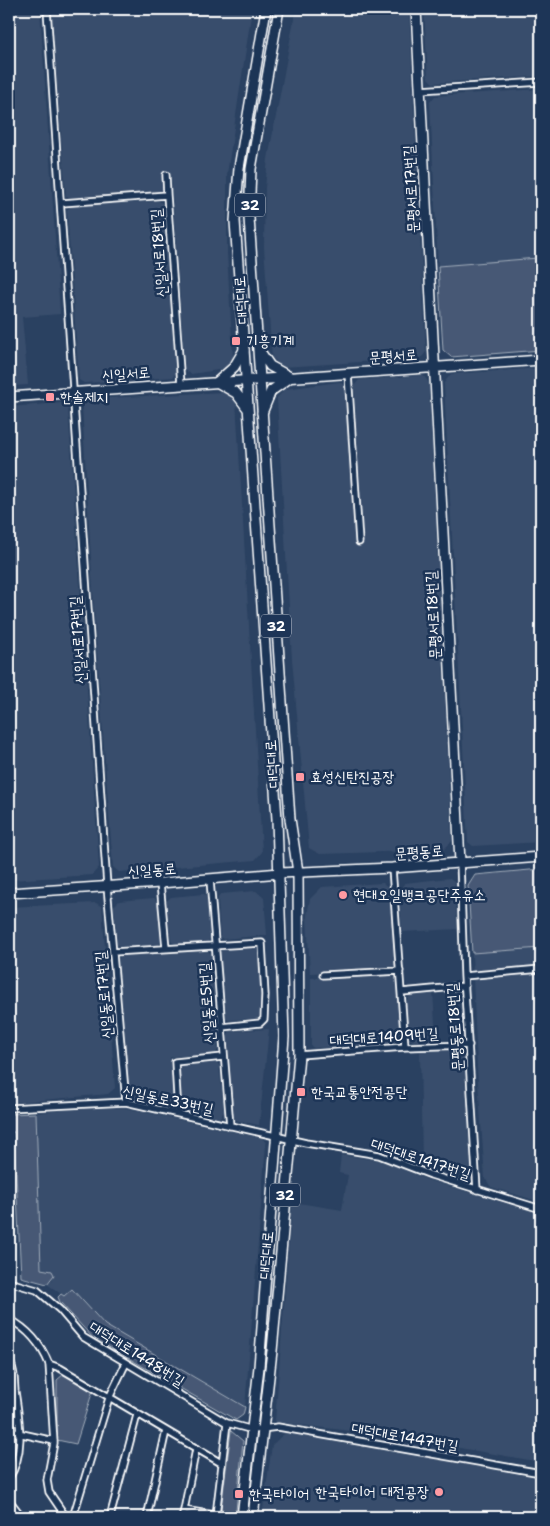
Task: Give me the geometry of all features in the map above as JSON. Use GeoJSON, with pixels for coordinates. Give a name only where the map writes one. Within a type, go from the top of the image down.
{"type":"FeatureCollection","features":[{"type":"Feature","properties":{"kind":"main road","name":"대덕대로"},"geometry":{"type":"LineString","coordinates":[[242,1517],[253,1430],[284,1037],[280,872],[250,414],[235,221],[239,168],[266,9]]}},
{"type":"Feature","properties":{"kind":"main road","name":"대덕대로"},"geometry":{"type":"LineString","coordinates":[[253,1517],[264,1430],[300,1055],[298,872],[290,819],[261,416],[249,218],[251,169],[280,9]]}},
{"type":"Feature","properties":{"kind":"main road","name":"문평서로17번길"},"geometry":{"type":"LineString","coordinates":[[416,9],[434,367]]}},
{"type":"Feature","properties":{"kind":"main road"},"geometry":{"type":"LineString","coordinates":[[258,349],[270,366],[290,377]]}},
{"type":"Feature","properties":{"kind":"main road"},"geometry":{"type":"LineString","coordinates":[[244,350],[234,367],[217,382],[236,394],[244,402],[250,414]]}},
{"type":"Feature","properties":{"kind":"main road","name":"문평서로"},"geometry":{"type":"LineString","coordinates":[[246,380],[541,360]]}},
{"type":"Feature","properties":{"kind":"main road","name":"문평서로18번길"},"geometry":{"type":"LineString","coordinates":[[434,367],[460,862]]}},
{"type":"Feature","properties":{"kind":"main road"},"geometry":{"type":"LineString","coordinates":[[261,416],[272,391],[278,384],[290,377]]}},
{"type":"Feature","properties":{"kind":"main road","name":"신일서로"},"geometry":{"type":"LineString","coordinates":[[9,397],[246,380]]}},
{"type":"Feature","properties":{"kind":"main road","name":"문평동로"},"geometry":{"type":"LineString","coordinates":[[298,872],[392,868],[541,857]]}},
{"type":"Feature","properties":{"kind":"main road","name":"신일동로"},"geometry":{"type":"LineString","coordinates":[[9,893],[210,880],[280,872],[298,872]]}},
{"type":"Feature","properties":{"kind":"street"},"geometry":{"type":"LineString","coordinates":[[47,9],[62,203],[73,392]]}},
{"type":"Feature","properties":{"kind":"street"},"geometry":{"type":"LineString","coordinates":[[420,90],[541,82]]}},
{"type":"Feature","properties":{"kind":"street"},"geometry":{"type":"LineString","coordinates":[[166,175],[167,195]]}},
{"type":"Feature","properties":{"kind":"street","name":"신일서로18번길"},"geometry":{"type":"LineString","coordinates":[[62,203],[167,195],[181,384]]}},
{"type":"Feature","properties":{"kind":"street"},"geometry":{"type":"LineString","coordinates":[[348,373],[359,542]]}},
{"type":"Feature","properties":{"kind":"street","name":"신일서로17번길"},"geometry":{"type":"LineString","coordinates":[[73,392],[107,886]]}},
{"type":"Feature","properties":{"kind":"street","name":"문평동로18번길"},"geometry":{"type":"LineString","coordinates":[[460,862],[464,976],[477,1190]]}},
{"type":"Feature","properties":{"kind":"street"},"geometry":{"type":"LineString","coordinates":[[392,868],[405,1047]]}},
{"type":"Feature","properties":{"kind":"street","name":"신일동로5번길"},"geometry":{"type":"LineString","coordinates":[[210,880],[230,1126]]}},
{"type":"Feature","properties":{"kind":"street"},"geometry":{"type":"LineString","coordinates":[[160,883],[166,948]]}},
{"type":"Feature","properties":{"kind":"street","name":"신일동로17번길"},"geometry":{"type":"LineString","coordinates":[[107,886],[126,1102]]}},
{"type":"Feature","properties":{"kind":"street"},"geometry":{"type":"LineString","coordinates":[[112,952],[262,943],[265,995],[264,1019],[260,1023],[222,1026]]}},
{"type":"Feature","properties":{"kind":"street"},"geometry":{"type":"LineString","coordinates":[[464,976],[541,970]]}},
{"type":"Feature","properties":{"kind":"street"},"geometry":{"type":"LineString","coordinates":[[323,975],[400,971]]}},
{"type":"Feature","properties":{"kind":"street"},"geometry":{"type":"LineString","coordinates":[[402,992],[465,986]]}},
{"type":"Feature","properties":{"kind":"street","name":"대덕대로1409번길"},"geometry":{"type":"LineString","coordinates":[[300,1055],[405,1047],[469,1045]]}},
{"type":"Feature","properties":{"kind":"street"},"geometry":{"type":"LineString","coordinates":[[178,1113],[175,1062],[223,1057]]}},
{"type":"Feature","properties":{"kind":"street","name":"신일동로33번길"},"geometry":{"type":"LineString","coordinates":[[9,1108],[112,1101],[126,1102],[291,1139]]}},
{"type":"Feature","properties":{"kind":"street","name":"대덕대로1417번길"},"geometry":{"type":"LineString","coordinates":[[291,1139],[379,1155],[477,1190],[541,1209]]}},
{"type":"Feature","properties":{"kind":"street","name":"대덕대로1448번길"},"geometry":{"type":"LineString","coordinates":[[9,1282],[37,1290],[60,1310],[83,1337],[227,1423],[253,1430],[264,1430]]}},
{"type":"Feature","properties":{"kind":"street"},"geometry":{"type":"LineString","coordinates":[[9,1319],[26,1328],[45,1353],[49,1364],[54,1441],[47,1480],[49,1492],[66,1517]]}},
{"type":"Feature","properties":{"kind":"street"},"geometry":{"type":"LineString","coordinates":[[9,1361],[14,1374],[20,1435],[16,1464],[9,1478]]}},
{"type":"Feature","properties":{"kind":"street"},"geometry":{"type":"LineString","coordinates":[[73,1517],[109,1398],[126,1363]]}},
{"type":"Feature","properties":{"kind":"street"},"geometry":{"type":"LineString","coordinates":[[49,1364],[60,1368],[221,1463]]}},
{"type":"Feature","properties":{"kind":"street"},"geometry":{"type":"LineString","coordinates":[[110,1517],[137,1415]]}},
{"type":"Feature","properties":{"kind":"street"},"geometry":{"type":"LineString","coordinates":[[216,1515],[227,1423]]}},
{"type":"Feature","properties":{"kind":"street","name":"대덕대로1447번길"},"geometry":{"type":"LineString","coordinates":[[264,1430],[278,1427],[541,1473]]}},
{"type":"Feature","properties":{"kind":"street"},"geometry":{"type":"LineString","coordinates":[[9,1431],[20,1435],[54,1441]]}},
{"type":"Feature","properties":{"kind":"street"},"geometry":{"type":"LineString","coordinates":[[146,1517],[166,1431]]}},
{"type":"Feature","properties":{"kind":"street"},"geometry":{"type":"LineString","coordinates":[[182,1517],[196,1449]]}},
{"type":"Feature","properties":{"kind":"street"},"geometry":{"type":"LineString","coordinates":[[9,1500],[22,1517]]}},
{"type":"Feature","properties":{"kind":"street"},"geometry":{"type":"LineString","coordinates":[[184,1510],[226,1517]]}},
{"type":"Feature","properties":{"kind":"shaded area"},"geometry":{"type":"Polygon","coordinates":[[[9,9],[40,9],[60,314],[22,317],[28,385],[9,386],[9,9]]]}},
{"type":"Feature","properties":{"kind":"shaded area"},"geometry":{"type":"Polygon","coordinates":[[[51,9],[252,9],[227,174],[227,253],[233,359],[224,369],[191,374],[185,370],[171,174],[162,174],[163,189],[160,192],[70,199],[66,196],[51,9]]]}},
{"type":"Feature","properties":{"kind":"shaded area"},"geometry":{"type":"Polygon","coordinates":[[[296,9],[409,9],[426,352],[421,358],[282,367],[272,357],[264,247],[265,188],[268,159],[296,9]]]}},
{"type":"Feature","properties":{"kind":"shaded area"},"geometry":{"type":"Polygon","coordinates":[[[424,9],[541,9],[541,76],[433,83],[428,78],[424,9]]]}},
{"type":"Feature","properties":{"kind":"shaded area"},"geometry":{"type":"Polygon","coordinates":[[[541,89],[541,296],[538,258],[438,266],[430,102],[435,96],[541,89]]]}},
{"type":"Feature","properties":{"kind":"shaded area"},"geometry":{"type":"Polygon","coordinates":[[[159,201],[163,204],[176,372],[173,377],[84,383],[79,380],[67,210],[71,206],[159,201]]]}},
{"type":"Feature","properties":{"kind":"shaded area"},"geometry":{"type":"Polygon","coordinates":[[[538,258],[541,350],[451,357],[443,350],[438,266],[538,258]]]}},
{"type":"Feature","properties":{"kind":"shaded area"},"geometry":{"type":"Polygon","coordinates":[[[541,368],[541,842],[473,846],[468,842],[444,383],[451,374],[541,368]]]}},
{"type":"Feature","properties":{"kind":"shaded area"},"geometry":{"type":"Polygon","coordinates":[[[423,375],[429,383],[452,841],[443,850],[320,854],[309,848],[292,659],[277,398],[285,389],[340,382],[345,386],[355,544],[363,543],[354,386],[359,380],[423,375]]]}},
{"type":"Feature","properties":{"kind":"shaded area"},"geometry":{"type":"Polygon","coordinates":[[[225,392],[236,401],[262,852],[255,860],[119,872],[113,867],[95,626],[82,405],[87,399],[225,392]]]}},
{"type":"Feature","properties":{"kind":"shaded area"},"geometry":{"type":"Polygon","coordinates":[[[63,403],[68,407],[99,867],[92,875],[9,880],[9,407],[63,403]]]}},
{"type":"Feature","properties":{"kind":"shaded area"},"geometry":{"type":"Polygon","coordinates":[[[541,869],[541,948],[472,953],[468,886],[475,875],[541,869]]]}},
{"type":"Feature","properties":{"kind":"shaded area"},"geometry":{"type":"Polygon","coordinates":[[[450,878],[455,882],[457,929],[402,932],[399,890],[405,883],[450,878]]]}},
{"type":"Feature","properties":{"kind":"shaded area"},"geometry":{"type":"Polygon","coordinates":[[[383,883],[391,890],[396,964],[390,969],[310,973],[307,916],[310,899],[322,887],[383,883]]]}},
{"type":"Feature","properties":{"kind":"shaded area"},"geometry":{"type":"Polygon","coordinates":[[[256,891],[264,898],[267,935],[223,939],[220,937],[218,898],[221,894],[256,891]]]}},
{"type":"Feature","properties":{"kind":"shaded area"},"geometry":{"type":"Polygon","coordinates":[[[204,894],[208,898],[211,938],[207,942],[175,944],[171,941],[167,901],[171,897],[204,894]]]}},
{"type":"Feature","properties":{"kind":"shaded area"},"geometry":{"type":"Polygon","coordinates":[[[154,898],[158,901],[161,943],[159,945],[120,947],[117,944],[114,906],[119,901],[154,898]]]}},
{"type":"Feature","properties":{"kind":"shaded area"},"geometry":{"type":"Polygon","coordinates":[[[96,903],[102,907],[115,1088],[108,1094],[9,1103],[9,907],[96,903]]]}},
{"type":"Feature","properties":{"kind":"shaded area"},"geometry":{"type":"Polygon","coordinates":[[[257,946],[260,948],[262,998],[259,1016],[256,1019],[228,1020],[225,1017],[220,952],[224,948],[257,946]]]}},
{"type":"Feature","properties":{"kind":"shaded area"},"geometry":{"type":"Polygon","coordinates":[[[541,948],[541,1202],[491,1187],[485,1178],[477,1067],[472,953],[541,948]]]}},
{"type":"Feature","properties":{"kind":"shaded area"},"geometry":{"type":"Polygon","coordinates":[[[205,949],[211,954],[218,1050],[215,1054],[170,1057],[174,1108],[133,1098],[129,1095],[118,959],[121,955],[205,949]]]}},
{"type":"Feature","properties":{"kind":"shaded area"},"geometry":{"type":"Polygon","coordinates":[[[391,975],[397,979],[401,1036],[396,1043],[314,1048],[311,1046],[311,978],[391,975]]]}},
{"type":"Feature","properties":{"kind":"shaded area"},"geometry":{"type":"Polygon","coordinates":[[[433,992],[436,1041],[414,1042],[409,1038],[406,1001],[412,994],[433,992]]]}},
{"type":"Feature","properties":{"kind":"shaded area"},"geometry":{"type":"Polygon","coordinates":[[[269,1029],[259,1125],[235,1120],[232,1117],[227,1036],[230,1031],[269,1029]]]}},
{"type":"Feature","properties":{"kind":"shaded area"},"geometry":{"type":"Polygon","coordinates":[[[420,1050],[457,1050],[464,1055],[471,1167],[462,1176],[422,1160],[420,1050]]]}},
{"type":"Feature","properties":{"kind":"shaded area"},"geometry":{"type":"Polygon","coordinates":[[[214,1061],[219,1065],[224,1112],[219,1118],[185,1111],[181,1108],[178,1067],[180,1063],[214,1061]]]}},
{"type":"Feature","properties":{"kind":"shaded area"},"geometry":{"type":"Polygon","coordinates":[[[79,1108],[126,1108],[262,1138],[266,1143],[245,1407],[105,1325],[72,1289],[64,1296],[47,1284],[53,1279],[41,1269],[36,1113],[79,1108]]]}},
{"type":"Feature","properties":{"kind":"shaded area"},"geometry":{"type":"Polygon","coordinates":[[[36,1113],[41,1269],[52,1271],[54,1275],[47,1284],[21,1277],[14,1132],[9,1132],[9,1114],[36,1113]]]}},
{"type":"Feature","properties":{"kind":"shaded area"},"geometry":{"type":"Polygon","coordinates":[[[341,1155],[384,1161],[425,1179],[541,1214],[541,1462],[386,1435],[275,1422],[292,1202],[342,1210],[348,1175],[339,1173],[341,1155]]]}},
{"type":"Feature","properties":{"kind":"shaded area"},"geometry":{"type":"Polygon","coordinates":[[[72,1289],[105,1325],[245,1407],[243,1415],[236,1420],[93,1338],[60,1302],[58,1297],[61,1294],[64,1296],[72,1289]]]}},
{"type":"Feature","properties":{"kind":"shaded area"},"geometry":{"type":"Polygon","coordinates":[[[64,1374],[93,1390],[76,1444],[57,1440],[57,1380],[64,1374]]]}},
{"type":"Feature","properties":{"kind":"shaded area"},"geometry":{"type":"Polygon","coordinates":[[[231,1431],[243,1441],[236,1510],[232,1514],[225,1513],[221,1509],[231,1431]]]}},
{"type":"Feature","properties":{"kind":"shaded area"},"geometry":{"type":"Polygon","coordinates":[[[285,1433],[541,1478],[541,1517],[262,1517],[272,1445],[285,1433]]]}},
{"type":"Feature","properties":{"kind":"place","name":"기흥기계"},"geometry":{"type":"Point","coordinates":[236,341]}},
{"type":"Feature","properties":{"kind":"place","name":"한솔제지"},"geometry":{"type":"Point","coordinates":[50,397]}},
{"type":"Feature","properties":{"kind":"place","name":"효성신탄진공장"},"geometry":{"type":"Point","coordinates":[300,777]}},
{"type":"Feature","properties":{"kind":"place","name":"현대오일뱅크공단주유소"},"geometry":{"type":"Point","coordinates":[343,895]}},
{"type":"Feature","properties":{"kind":"place","name":"한국교통안전공단"},"geometry":{"type":"Point","coordinates":[301,1092]}},
{"type":"Feature","properties":{"kind":"place","name":"한국타이어 대전공장"},"geometry":{"type":"Point","coordinates":[439,1492]}},
{"type":"Feature","properties":{"kind":"place","name":"한국타이어"},"geometry":{"type":"Point","coordinates":[239,1494]}}]}
